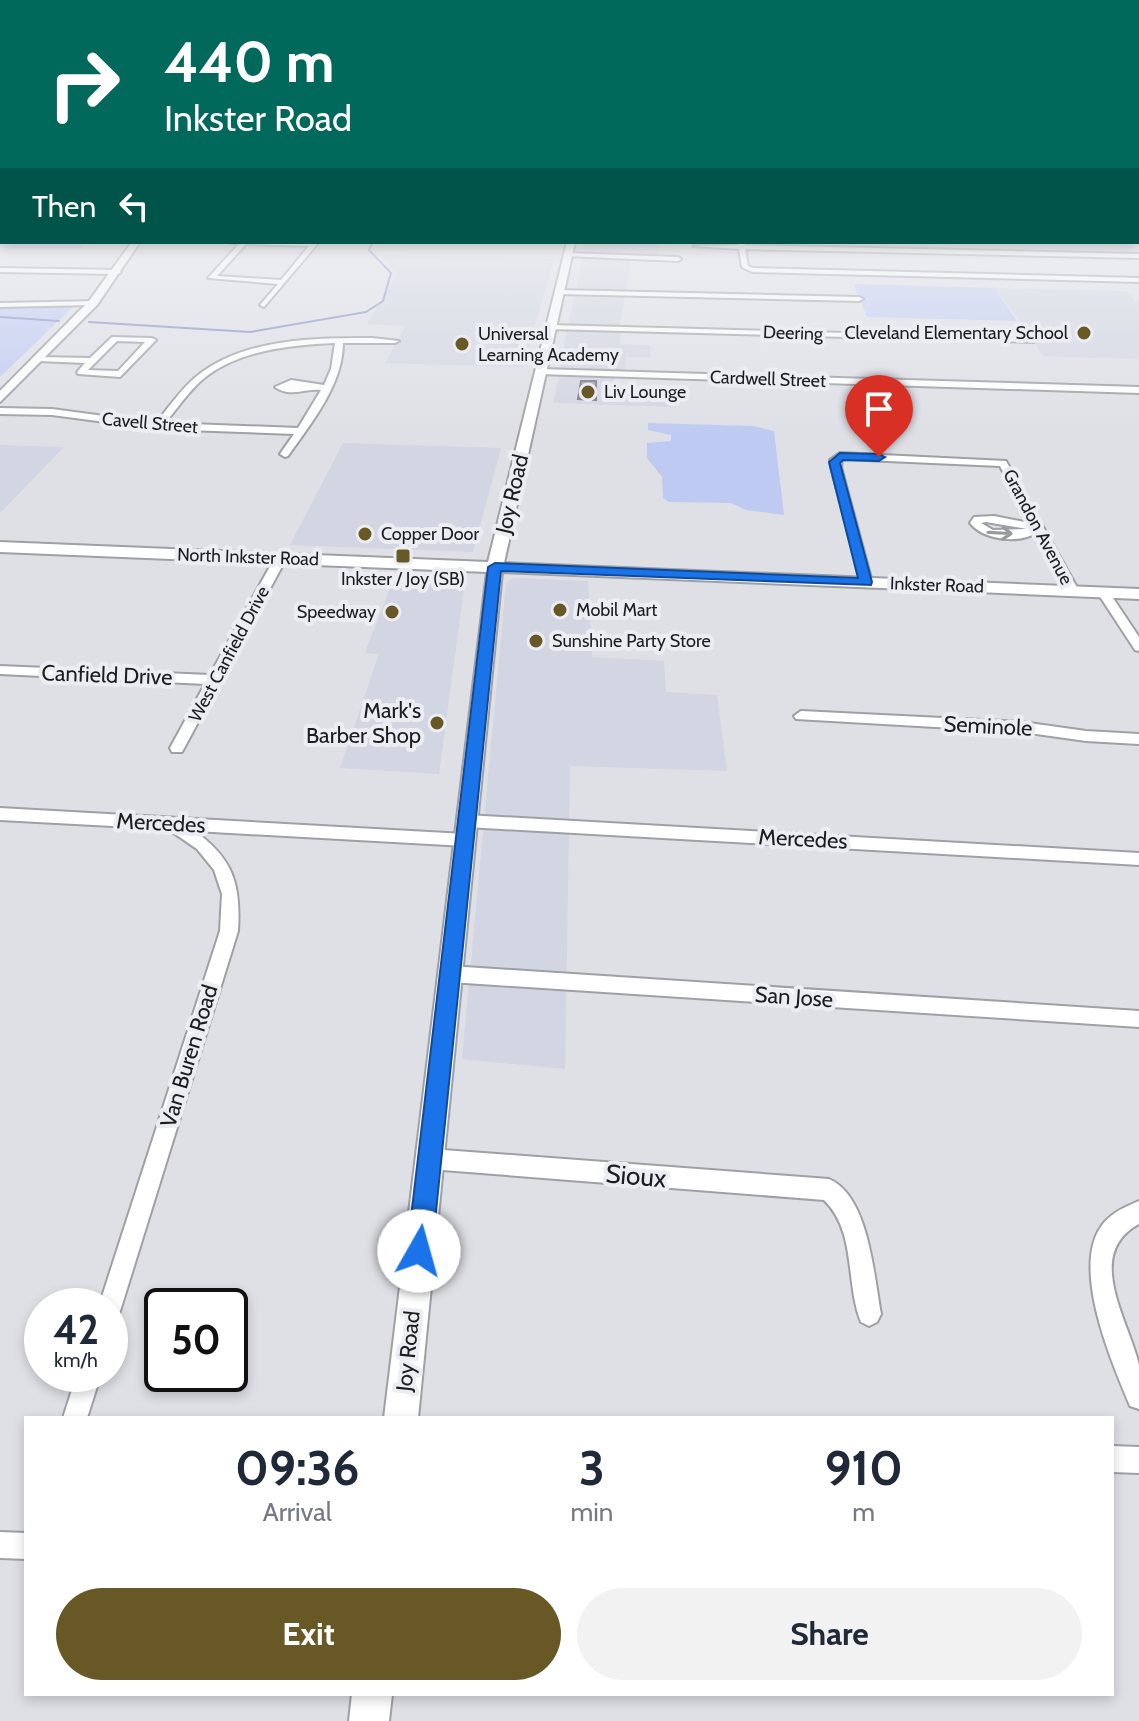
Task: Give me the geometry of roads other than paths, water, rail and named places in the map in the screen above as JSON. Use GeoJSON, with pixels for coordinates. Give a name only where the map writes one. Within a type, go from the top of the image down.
{"type":"FeatureCollection","features":[{"type":"Feature","properties":{"kind":"main road"},"geometry":{"type":"LineString","coordinates":[[0,398],[93,303],[116,274]]}},
{"type":"Feature","properties":{"kind":"main road","name":"Joy Road"},"geometry":{"type":"LineString","coordinates":[[401,1416],[495,567],[564,274]]}},
{"type":"Feature","properties":{"kind":"main road","name":"North Inkster Road"},"geometry":{"type":"LineString","coordinates":[[0,547],[495,567]]}},
{"type":"Feature","properties":{"kind":"main road","name":"Inkster Road"},"geometry":{"type":"LineString","coordinates":[[495,567],[1073,591],[1106,596],[1139,594]]}},
{"type":"Feature","properties":{"kind":"main road"},"geometry":{"type":"LineString","coordinates":[[369,1721],[372,1696]]}},
{"type":"Feature","properties":{"kind":"street"},"geometry":{"type":"LineString","coordinates":[[214,274],[211,278],[283,282]]}},
{"type":"Feature","properties":{"kind":"street"},"geometry":{"type":"LineString","coordinates":[[264,305],[289,274]]}},
{"type":"Feature","properties":{"kind":"street"},"geometry":{"type":"LineString","coordinates":[[920,274],[1139,280]]}},
{"type":"Feature","properties":{"kind":"street"},"geometry":{"type":"LineString","coordinates":[[986,274],[1003,288]]}},
{"type":"Feature","properties":{"kind":"street"},"geometry":{"type":"LineString","coordinates":[[560,292],[859,299]]}},
{"type":"Feature","properties":{"kind":"street"},"geometry":{"type":"LineString","coordinates":[[0,305],[93,303]]}},
{"type":"Feature","properties":{"kind":"street","name":"Deering"},"geometry":{"type":"LineString","coordinates":[[551,327],[1034,340]]}},
{"type":"Feature","properties":{"kind":"street"},"geometry":{"type":"LineString","coordinates":[[41,357],[95,358],[115,339],[152,340],[120,374],[81,372],[95,358]]}},
{"type":"Feature","properties":{"kind":"street"},"geometry":{"type":"LineString","coordinates":[[285,454],[339,363],[339,341]]}},
{"type":"Feature","properties":{"kind":"street"},"geometry":{"type":"LineString","coordinates":[[158,426],[197,381],[222,364],[273,349],[339,341],[395,341]]}},
{"type":"Feature","properties":{"kind":"street","name":"Cardwell Street"},"geometry":{"type":"LineString","coordinates":[[541,372],[1139,390]]}},
{"type":"Feature","properties":{"kind":"street"},"geometry":{"type":"LineString","coordinates":[[306,388],[325,388]]}},
{"type":"Feature","properties":{"kind":"street","name":"Cavell Street"},"geometry":{"type":"LineString","coordinates":[[0,411],[52,412],[158,426],[300,431]]}},
{"type":"Feature","properties":{"kind":"street","name":"Grandon Avenue"},"geometry":{"type":"LineString","coordinates":[[866,582],[836,467],[835,460],[845,456],[1003,463],[1073,591]]}},
{"type":"Feature","properties":{"kind":"street","name":"West Canfield Drive"},"geometry":{"type":"LineString","coordinates":[[177,748],[280,559]]}},
{"type":"Feature","properties":{"kind":"street"},"geometry":{"type":"LineString","coordinates":[[1106,596],[1139,647]]}},
{"type":"Feature","properties":{"kind":"street","name":"Canfield Drive"},"geometry":{"type":"LineString","coordinates":[[0,670],[215,680]]}},
{"type":"Feature","properties":{"kind":"street","name":"Seminole"},"geometry":{"type":"LineString","coordinates":[[801,716],[1022,727],[1086,736],[1139,739]]}},
{"type":"Feature","properties":{"kind":"street","name":"Mercedes"},"geometry":{"type":"LineString","coordinates":[[0,814],[172,824],[465,830],[1139,859]]}},
{"type":"Feature","properties":{"kind":"street","name":"Van Buren Road"},"geometry":{"type":"LineString","coordinates":[[116,1288],[229,931],[231,916],[231,896],[224,868],[205,845],[172,824]]}},
{"type":"Feature","properties":{"kind":"street","name":"San Jose"},"geometry":{"type":"LineString","coordinates":[[450,974],[1139,1019]]}},
{"type":"Feature","properties":{"kind":"street","name":"Sioux"},"geometry":{"type":"LineString","coordinates":[[430,1159],[787,1188],[819,1187],[840,1197],[852,1223],[869,1314]]}},
{"type":"Feature","properties":{"kind":"street"},"geometry":{"type":"LineString","coordinates":[[1139,1212],[1119,1220],[1110,1230],[1101,1251],[1101,1282],[1139,1397]]}},
{"type":"Feature","properties":{"kind":"street"},"geometry":{"type":"LineString","coordinates":[[76,1416],[83,1392]]}},
{"type":"Feature","properties":{"kind":"street"},"geometry":{"type":"LineString","coordinates":[[1114,1459],[1139,1460]]}},
{"type":"Feature","properties":{"kind":"street"},"geometry":{"type":"LineString","coordinates":[[0,1545],[24,1546]]}},
{"type":"Feature","properties":{"kind":"waterway"},"geometry":{"type":"LineString","coordinates":[[89,322],[250,332],[366,312],[383,301],[391,274]]}},
{"type":"Feature","properties":{"kind":"waterway"},"geometry":{"type":"LineString","coordinates":[[0,317],[59,321]]}},
{"type":"Feature","properties":{"kind":"place","name":"Cleveland Elementary School"},"geometry":{"type":"Point","coordinates":[1084,333]}},
{"type":"Feature","properties":{"kind":"place","name":"Universal Learning Academy"},"geometry":{"type":"Point","coordinates":[462,344]}},
{"type":"Feature","properties":{"kind":"place","name":"Liv Lounge"},"geometry":{"type":"Point","coordinates":[588,392]}},
{"type":"Feature","properties":{"kind":"place","name":"Copper Door"},"geometry":{"type":"Point","coordinates":[365,534]}},
{"type":"Feature","properties":{"kind":"place","name":"Inkster / Joy (SB)"},"geometry":{"type":"Point","coordinates":[403,556]}},
{"type":"Feature","properties":{"kind":"place","name":"Mobil Mart"},"geometry":{"type":"Point","coordinates":[560,610]}},
{"type":"Feature","properties":{"kind":"place","name":"Speedway"},"geometry":{"type":"Point","coordinates":[392,612]}},
{"type":"Feature","properties":{"kind":"place","name":"Sunshine Party Store"},"geometry":{"type":"Point","coordinates":[536,641]}},
{"type":"Feature","properties":{"kind":"place","name":"Mark's Barber Shop"},"geometry":{"type":"Point","coordinates":[437,723]}}]}
